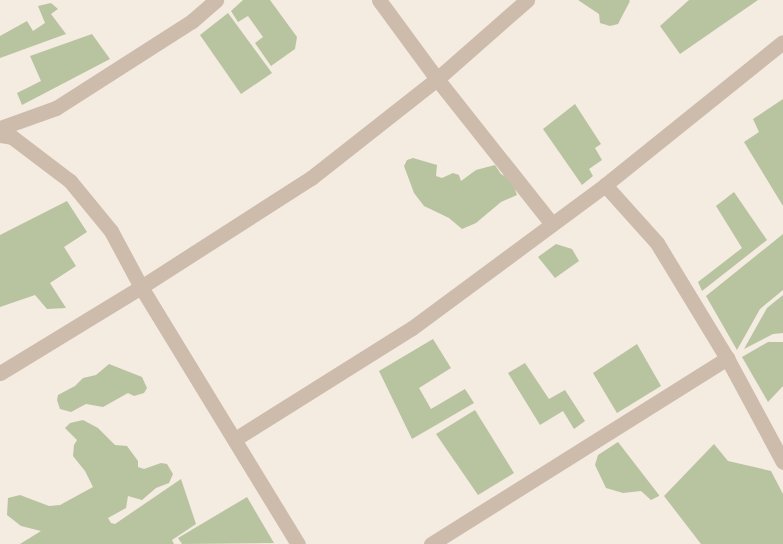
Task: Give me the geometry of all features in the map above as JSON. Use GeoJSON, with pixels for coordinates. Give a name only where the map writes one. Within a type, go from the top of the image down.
{"type":"FeatureCollection","features":[{"type":"Feature","properties":{"kind":"street"},"geometry":{"type":"LineString","coordinates":[[0,128],[56,108],[192,21],[216,0]]}},
{"type":"Feature","properties":{"kind":"street"},"geometry":{"type":"LineString","coordinates":[[379,0],[436,79],[552,224]]}},
{"type":"Feature","properties":{"kind":"street"},"geometry":{"type":"LineString","coordinates":[[0,373],[141,287],[311,178],[436,79],[527,0]]}},
{"type":"Feature","properties":{"kind":"street"},"geometry":{"type":"LineString","coordinates":[[235,439],[412,328],[605,185],[783,42]]}},
{"type":"Feature","properties":{"kind":"street"},"geometry":{"type":"LineString","coordinates":[[0,135],[12,137],[70,181],[111,231],[141,287],[298,544]]}},
{"type":"Feature","properties":{"kind":"street"},"geometry":{"type":"LineString","coordinates":[[605,185],[657,243],[727,358],[783,462]]}},
{"type":"Feature","properties":{"kind":"street"},"geometry":{"type":"LineString","coordinates":[[431,544],[727,358]]}},
{"type":"Feature","properties":{"kind":"green space"},"geometry":{"type":"Polygon","coordinates":[[[243,0],[270,0],[297,37],[295,49],[271,66],[255,43],[263,37],[248,16],[238,22],[231,11],[243,0]]]}},
{"type":"Feature","properties":{"kind":"green space"},"geometry":{"type":"Polygon","coordinates":[[[578,0],[630,1],[618,24],[610,26],[600,23],[599,14],[578,0]]]}},
{"type":"Feature","properties":{"kind":"green space"},"geometry":{"type":"Polygon","coordinates":[[[689,0],[758,0],[680,54],[660,26],[689,0]]]}},
{"type":"Feature","properties":{"kind":"green space"},"geometry":{"type":"Polygon","coordinates":[[[51,3],[58,9],[51,14],[66,34],[0,58],[0,36],[27,21],[33,31],[45,23],[38,6],[51,3]]]}},
{"type":"Feature","properties":{"kind":"green space"},"geometry":{"type":"Polygon","coordinates":[[[228,13],[272,73],[241,94],[200,35],[228,13]]]}},
{"type":"Feature","properties":{"kind":"green space"},"geometry":{"type":"Polygon","coordinates":[[[92,34],[110,59],[22,105],[17,93],[41,81],[30,56],[92,34]]]}},
{"type":"Feature","properties":{"kind":"green space"},"geometry":{"type":"Polygon","coordinates":[[[783,99],[783,206],[744,142],[759,132],[753,119],[783,99]]]}},
{"type":"Feature","properties":{"kind":"green space"},"geometry":{"type":"Polygon","coordinates":[[[575,104],[601,144],[595,148],[602,160],[589,169],[593,176],[582,185],[543,129],[575,104]]]}},
{"type":"Feature","properties":{"kind":"green space"},"geometry":{"type":"Polygon","coordinates":[[[413,158],[437,165],[436,176],[442,178],[453,173],[459,175],[461,181],[476,170],[495,165],[501,174],[512,180],[517,195],[501,202],[476,223],[462,229],[449,218],[424,206],[414,193],[404,166],[407,160],[413,158]]]}},
{"type":"Feature","properties":{"kind":"green space"},"geometry":{"type":"Polygon","coordinates":[[[734,192],[767,240],[702,291],[698,282],[742,248],[716,206],[734,192]]]}},
{"type":"Feature","properties":{"kind":"green space"},"geometry":{"type":"Polygon","coordinates":[[[67,201],[87,232],[64,247],[76,266],[50,283],[66,308],[47,309],[35,295],[0,307],[0,235],[67,201]]]}},
{"type":"Feature","properties":{"kind":"green space"},"geometry":{"type":"Polygon","coordinates":[[[783,234],[783,290],[760,309],[737,350],[706,296],[783,234]]]}},
{"type":"Feature","properties":{"kind":"green space"},"geometry":{"type":"Polygon","coordinates":[[[556,244],[572,249],[579,261],[555,278],[538,257],[556,244]]]}},
{"type":"Feature","properties":{"kind":"green space"},"geometry":{"type":"Polygon","coordinates":[[[783,295],[783,333],[773,334],[744,349],[767,308],[783,295]]]}},
{"type":"Feature","properties":{"kind":"green space"},"geometry":{"type":"Polygon","coordinates":[[[433,339],[451,368],[419,388],[431,409],[465,389],[474,403],[412,439],[379,371],[433,339]]]}},
{"type":"Feature","properties":{"kind":"green space"},"geometry":{"type":"Polygon","coordinates":[[[768,342],[783,342],[783,386],[768,402],[742,357],[768,342]]]}},
{"type":"Feature","properties":{"kind":"green space"},"geometry":{"type":"Polygon","coordinates":[[[637,344],[661,386],[617,413],[593,373],[637,344]]]}},
{"type":"Feature","properties":{"kind":"green space"},"geometry":{"type":"Polygon","coordinates":[[[525,363],[549,399],[565,390],[585,421],[574,429],[563,411],[540,425],[508,373],[525,363]]]}},
{"type":"Feature","properties":{"kind":"green space"},"geometry":{"type":"Polygon","coordinates":[[[109,364],[142,377],[147,388],[144,393],[134,396],[128,393],[103,407],[86,404],[71,412],[60,409],[58,395],[75,386],[83,378],[96,375],[109,364]]]}},
{"type":"Feature","properties":{"kind":"green space"},"geometry":{"type":"Polygon","coordinates":[[[475,410],[514,473],[478,495],[436,434],[475,410]]]}},
{"type":"Feature","properties":{"kind":"green space"},"geometry":{"type":"Polygon","coordinates":[[[83,420],[98,428],[115,445],[127,446],[138,461],[138,467],[144,469],[161,463],[167,464],[173,474],[169,483],[156,488],[142,500],[128,496],[126,508],[108,518],[111,523],[115,524],[181,479],[196,524],[172,540],[174,544],[20,544],[41,531],[21,526],[7,515],[8,498],[20,495],[49,506],[60,505],[93,487],[85,471],[73,456],[77,440],[65,428],[70,423],[83,420]]]}},
{"type":"Feature","properties":{"kind":"green space"},"geometry":{"type":"Polygon","coordinates":[[[618,442],[659,496],[651,500],[641,491],[623,493],[606,488],[595,465],[598,455],[618,442]]]}},
{"type":"Feature","properties":{"kind":"green space"},"geometry":{"type":"Polygon","coordinates":[[[714,444],[728,461],[771,471],[783,494],[783,544],[701,544],[664,496],[714,444]]]}},
{"type":"Feature","properties":{"kind":"green space"},"geometry":{"type":"Polygon","coordinates":[[[247,497],[274,543],[182,544],[178,538],[247,497]]]}}]}
